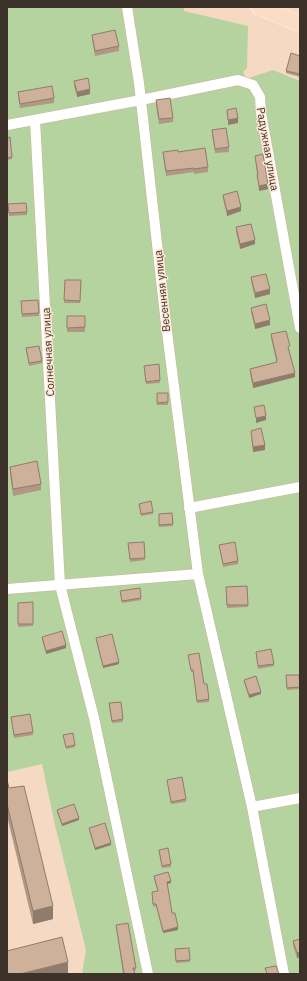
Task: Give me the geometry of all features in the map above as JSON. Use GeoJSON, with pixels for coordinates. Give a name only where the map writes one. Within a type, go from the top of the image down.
{"type":"FeatureCollection","features":[{"type":"Feature","properties":{"kind":"main road"},"geometry":{"type":"LineString","coordinates":[[259,7],[300,24]]}},
{"type":"Feature","properties":{"kind":"street","name":"Весенняя улица"},"geometry":{"type":"LineString","coordinates":[[127,7],[139,83],[166,324],[198,574],[252,807],[284,974]]}},
{"type":"Feature","properties":{"kind":"street","name":"Радужная улица"},"geometry":{"type":"LineString","coordinates":[[7,125],[238,80],[253,85],[260,97],[261,113],[300,328]]}},
{"type":"Feature","properties":{"kind":"street","name":"Солнечная улица"},"geometry":{"type":"LineString","coordinates":[[35,120],[60,585],[94,718],[148,974]]}},
{"type":"Feature","properties":{"kind":"street"},"geometry":{"type":"LineString","coordinates":[[190,508],[300,487]]}},
{"type":"Feature","properties":{"kind":"street"},"geometry":{"type":"LineString","coordinates":[[7,588],[198,574]]}},
{"type":"Feature","properties":{"kind":"street"},"geometry":{"type":"LineString","coordinates":[[252,807],[300,798]]}},
{"type":"Feature","properties":{"kind":"green space"},"geometry":{"type":"Polygon","coordinates":[[[7,7],[184,7],[184,11],[248,26],[247,68],[243,72],[246,79],[273,70],[300,81],[300,974],[82,974],[86,950],[55,825],[42,764],[7,772],[7,7]]]}},
{"type":"Feature","properties":{"kind":"building"},"geometry":{"type":"Polygon","coordinates":[[[115,30],[119,46],[95,51],[92,35],[115,30]]]}},
{"type":"Feature","properties":{"kind":"building"},"geometry":{"type":"Polygon","coordinates":[[[291,53],[300,56],[300,74],[286,71],[291,53]]]}},
{"type":"Feature","properties":{"kind":"building"},"geometry":{"type":"Polygon","coordinates":[[[88,78],[90,89],[77,92],[74,81],[88,78]]]}},
{"type":"Feature","properties":{"kind":"building"},"geometry":{"type":"Polygon","coordinates":[[[52,86],[54,98],[20,104],[18,92],[52,86]]]}},
{"type":"Feature","properties":{"kind":"building"},"geometry":{"type":"Polygon","coordinates":[[[170,98],[173,118],[159,119],[156,100],[170,98]]]}},
{"type":"Feature","properties":{"kind":"building"},"geometry":{"type":"Polygon","coordinates":[[[236,108],[238,118],[228,120],[227,110],[236,108]]]}},
{"type":"Feature","properties":{"kind":"building"},"geometry":{"type":"Polygon","coordinates":[[[226,128],[229,147],[215,149],[212,130],[226,128]]]}},
{"type":"Feature","properties":{"kind":"building"},"geometry":{"type":"Polygon","coordinates":[[[10,137],[12,157],[7,158],[7,138],[10,137]]]}},
{"type":"Feature","properties":{"kind":"building"},"geometry":{"type":"Polygon","coordinates":[[[205,148],[208,167],[166,171],[163,152],[178,150],[178,152],[205,148]]]}},
{"type":"Feature","properties":{"kind":"building"},"geometry":{"type":"Polygon","coordinates":[[[263,154],[268,184],[259,186],[255,156],[263,154]]]}},
{"type":"Feature","properties":{"kind":"building"},"geometry":{"type":"Polygon","coordinates":[[[237,191],[241,207],[227,211],[223,195],[237,191]]]}},
{"type":"Feature","properties":{"kind":"building"},"geometry":{"type":"Polygon","coordinates":[[[26,203],[27,212],[9,213],[8,204],[26,203]]]}},
{"type":"Feature","properties":{"kind":"building"},"geometry":{"type":"Polygon","coordinates":[[[251,224],[255,240],[240,244],[236,227],[251,224]]]}},
{"type":"Feature","properties":{"kind":"building"},"geometry":{"type":"Polygon","coordinates":[[[266,274],[270,289],[255,293],[251,277],[266,274]]]}},
{"type":"Feature","properties":{"kind":"building"},"geometry":{"type":"Polygon","coordinates":[[[65,280],[81,280],[80,301],[64,300],[65,280]]]}},
{"type":"Feature","properties":{"kind":"building"},"geometry":{"type":"Polygon","coordinates":[[[38,300],[39,313],[22,314],[21,301],[38,300]]]}},
{"type":"Feature","properties":{"kind":"building"},"geometry":{"type":"Polygon","coordinates":[[[266,304],[270,320],[255,324],[251,308],[266,304]]]}},
{"type":"Feature","properties":{"kind":"building"},"geometry":{"type":"Polygon","coordinates":[[[67,316],[85,316],[85,327],[67,328],[67,316]]]}},
{"type":"Feature","properties":{"kind":"building"},"geometry":{"type":"Polygon","coordinates":[[[286,331],[290,346],[288,347],[295,373],[253,383],[250,369],[277,362],[271,334],[286,331]]]}},
{"type":"Feature","properties":{"kind":"building"},"geometry":{"type":"Polygon","coordinates":[[[39,346],[42,361],[29,363],[26,348],[39,346]]]}},
{"type":"Feature","properties":{"kind":"building"},"geometry":{"type":"Polygon","coordinates":[[[159,364],[160,380],[146,382],[144,366],[159,364]]]}},
{"type":"Feature","properties":{"kind":"building"},"geometry":{"type":"Polygon","coordinates":[[[157,393],[168,393],[168,402],[157,403],[157,393]]]}},
{"type":"Feature","properties":{"kind":"building"},"geometry":{"type":"Polygon","coordinates":[[[264,405],[266,416],[256,418],[254,407],[264,405]]]}},
{"type":"Feature","properties":{"kind":"building"},"geometry":{"type":"Polygon","coordinates":[[[261,428],[265,445],[253,447],[251,431],[261,428]]]}},
{"type":"Feature","properties":{"kind":"building"},"geometry":{"type":"Polygon","coordinates":[[[37,461],[41,484],[13,489],[10,467],[37,461]]]}},
{"type":"Feature","properties":{"kind":"building"},"geometry":{"type":"Polygon","coordinates":[[[151,501],[153,512],[141,514],[139,504],[151,501]]]}},
{"type":"Feature","properties":{"kind":"building"},"geometry":{"type":"Polygon","coordinates":[[[172,513],[173,524],[159,525],[159,514],[172,513]]]}},
{"type":"Feature","properties":{"kind":"building"},"geometry":{"type":"Polygon","coordinates":[[[144,542],[145,558],[130,559],[128,543],[144,542]]]}},
{"type":"Feature","properties":{"kind":"building"},"geometry":{"type":"Polygon","coordinates":[[[235,542],[238,561],[223,564],[219,545],[235,542]]]}},
{"type":"Feature","properties":{"kind":"building"},"geometry":{"type":"Polygon","coordinates":[[[247,586],[248,605],[227,605],[226,587],[247,586]]]}},
{"type":"Feature","properties":{"kind":"building"},"geometry":{"type":"Polygon","coordinates":[[[140,588],[141,598],[122,601],[120,591],[140,588]]]}},
{"type":"Feature","properties":{"kind":"building"},"geometry":{"type":"Polygon","coordinates":[[[33,602],[33,624],[18,624],[18,603],[33,602]]]}},
{"type":"Feature","properties":{"kind":"building"},"geometry":{"type":"Polygon","coordinates":[[[62,631],[66,645],[46,651],[42,637],[62,631]]]}},
{"type":"Feature","properties":{"kind":"building"},"geometry":{"type":"Polygon","coordinates":[[[112,634],[119,662],[103,666],[96,638],[112,634]]]}},
{"type":"Feature","properties":{"kind":"building"},"geometry":{"type":"Polygon","coordinates":[[[271,649],[274,664],[258,666],[256,652],[271,649]]]}},
{"type":"Feature","properties":{"kind":"building"},"geometry":{"type":"Polygon","coordinates":[[[199,653],[204,684],[207,684],[209,699],[197,701],[193,670],[191,670],[188,655],[199,653]]]}},
{"type":"Feature","properties":{"kind":"building"},"geometry":{"type":"Polygon","coordinates":[[[286,675],[299,675],[300,687],[287,688],[286,675]]]}},
{"type":"Feature","properties":{"kind":"building"},"geometry":{"type":"Polygon","coordinates":[[[256,676],[261,692],[249,695],[244,680],[256,676]]]}},
{"type":"Feature","properties":{"kind":"building"},"geometry":{"type":"Polygon","coordinates":[[[121,702],[123,719],[112,721],[109,703],[121,702]]]}},
{"type":"Feature","properties":{"kind":"building"},"geometry":{"type":"Polygon","coordinates":[[[30,714],[33,732],[14,735],[11,717],[30,714]]]}},
{"type":"Feature","properties":{"kind":"building"},"geometry":{"type":"Polygon","coordinates":[[[73,733],[75,745],[66,747],[63,735],[73,733]]]}},
{"type":"Feature","properties":{"kind":"building"},"geometry":{"type":"Polygon","coordinates":[[[182,777],[186,799],[171,802],[167,780],[182,777]]]}},
{"type":"Feature","properties":{"kind":"building"},"geometry":{"type":"Polygon","coordinates":[[[7,780],[9,788],[24,786],[53,906],[33,911],[7,804],[7,780]]]}},
{"type":"Feature","properties":{"kind":"building"},"geometry":{"type":"Polygon","coordinates":[[[74,804],[79,818],[62,824],[57,810],[74,804]]]}},
{"type":"Feature","properties":{"kind":"building"},"geometry":{"type":"Polygon","coordinates":[[[105,823],[111,843],[95,848],[89,828],[105,823]]]}},
{"type":"Feature","properties":{"kind":"building"},"geometry":{"type":"Polygon","coordinates":[[[168,848],[171,864],[162,866],[159,850],[168,848]]]}},
{"type":"Feature","properties":{"kind":"building"},"geometry":{"type":"Polygon","coordinates":[[[168,872],[171,881],[167,882],[172,913],[175,913],[178,927],[163,931],[156,904],[153,904],[152,892],[158,891],[154,876],[168,872]]]}},
{"type":"Feature","properties":{"kind":"building"},"geometry":{"type":"Polygon","coordinates":[[[128,923],[136,968],[133,968],[135,974],[124,974],[116,925],[128,923]]]}},
{"type":"Feature","properties":{"kind":"building"},"geometry":{"type":"Polygon","coordinates":[[[62,937],[68,962],[20,974],[7,974],[7,951],[62,937]]]}},
{"type":"Feature","properties":{"kind":"building"},"geometry":{"type":"Polygon","coordinates":[[[300,939],[300,952],[297,953],[293,941],[300,939]]]}},
{"type":"Feature","properties":{"kind":"building"},"geometry":{"type":"Polygon","coordinates":[[[189,948],[190,960],[176,961],[175,949],[189,948]]]}},
{"type":"Feature","properties":{"kind":"building"},"geometry":{"type":"Polygon","coordinates":[[[276,966],[279,974],[267,974],[265,968],[276,966]]]}}]}
